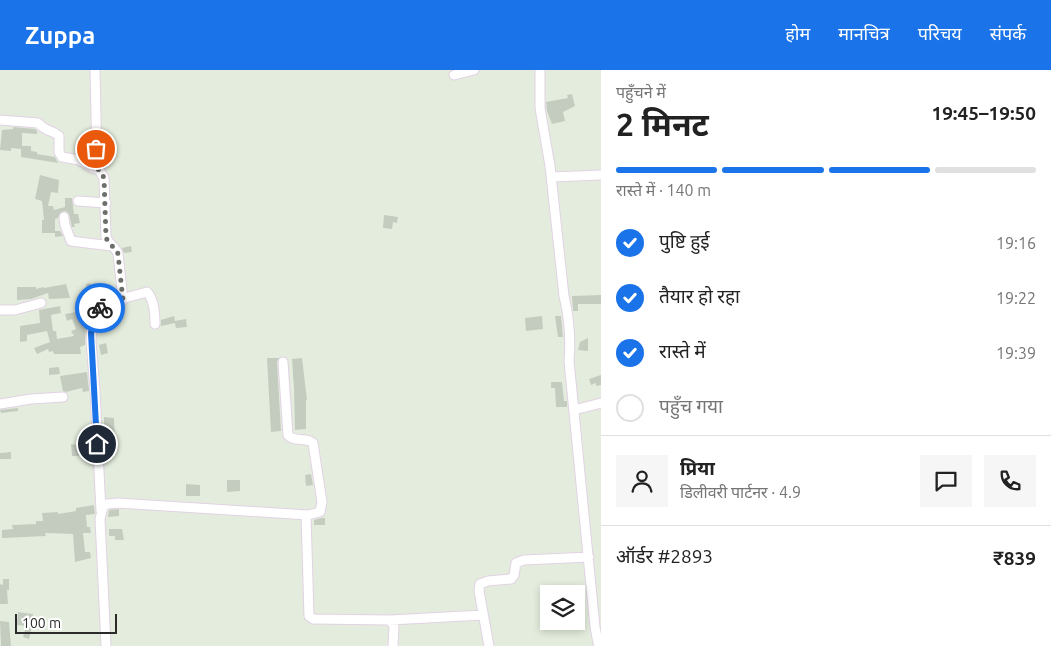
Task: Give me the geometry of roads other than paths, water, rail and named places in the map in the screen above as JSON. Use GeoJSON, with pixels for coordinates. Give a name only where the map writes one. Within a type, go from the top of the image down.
{"type":"FeatureCollection","features":[{"type":"Feature","properties":{"kind":"street"},"geometry":{"type":"LineString","coordinates":[[92,168],[96,163],[95,70]]}},
{"type":"Feature","properties":{"kind":"street"},"geometry":{"type":"LineString","coordinates":[[454,75],[474,70]]}},
{"type":"Feature","properties":{"kind":"street"},"geometry":{"type":"LineString","coordinates":[[540,70],[540,108],[552,177],[564,296],[568,316],[569,361],[596,632],[600,646]]}},
{"type":"Feature","properties":{"kind":"street"},"geometry":{"type":"LineString","coordinates":[[0,120],[38,123],[45,130],[54,132],[59,136],[59,152],[62,157],[79,160],[92,168],[100,170],[105,184],[106,237],[118,254],[123,300]]}},
{"type":"Feature","properties":{"kind":"street"},"geometry":{"type":"LineString","coordinates":[[552,177],[601,175]]}},
{"type":"Feature","properties":{"kind":"street"},"geometry":{"type":"LineString","coordinates":[[78,201],[106,203]]}},
{"type":"Feature","properties":{"kind":"street"},"geometry":{"type":"LineString","coordinates":[[64,218],[72,241],[111,246]]}},
{"type":"Feature","properties":{"kind":"street"},"geometry":{"type":"LineString","coordinates":[[101,514],[91,333],[95,315],[101,306],[148,292],[155,313],[155,324]]}},
{"type":"Feature","properties":{"kind":"street"},"geometry":{"type":"LineString","coordinates":[[0,310],[15,310],[41,303]]}},
{"type":"Feature","properties":{"kind":"street"},"geometry":{"type":"LineString","coordinates":[[106,646],[100,519],[103,507],[107,504],[118,503],[306,515],[317,514],[322,508],[315,447],[311,441],[292,439],[288,435],[283,362]]}},
{"type":"Feature","properties":{"kind":"street"},"geometry":{"type":"LineString","coordinates":[[0,404],[63,397]]}},
{"type":"Feature","properties":{"kind":"street"},"geometry":{"type":"LineString","coordinates":[[574,410],[601,403]]}},
{"type":"Feature","properties":{"kind":"street"},"geometry":{"type":"LineString","coordinates":[[306,515],[307,598],[310,618],[390,620],[483,614]]}},
{"type":"Feature","properties":{"kind":"street"},"geometry":{"type":"LineString","coordinates":[[489,646],[479,590],[480,584],[488,581],[511,579],[514,575],[515,565],[519,562],[552,558],[589,557]]}},
{"type":"Feature","properties":{"kind":"street"},"geometry":{"type":"LineString","coordinates":[[390,620],[394,626],[393,646]]}}]}
